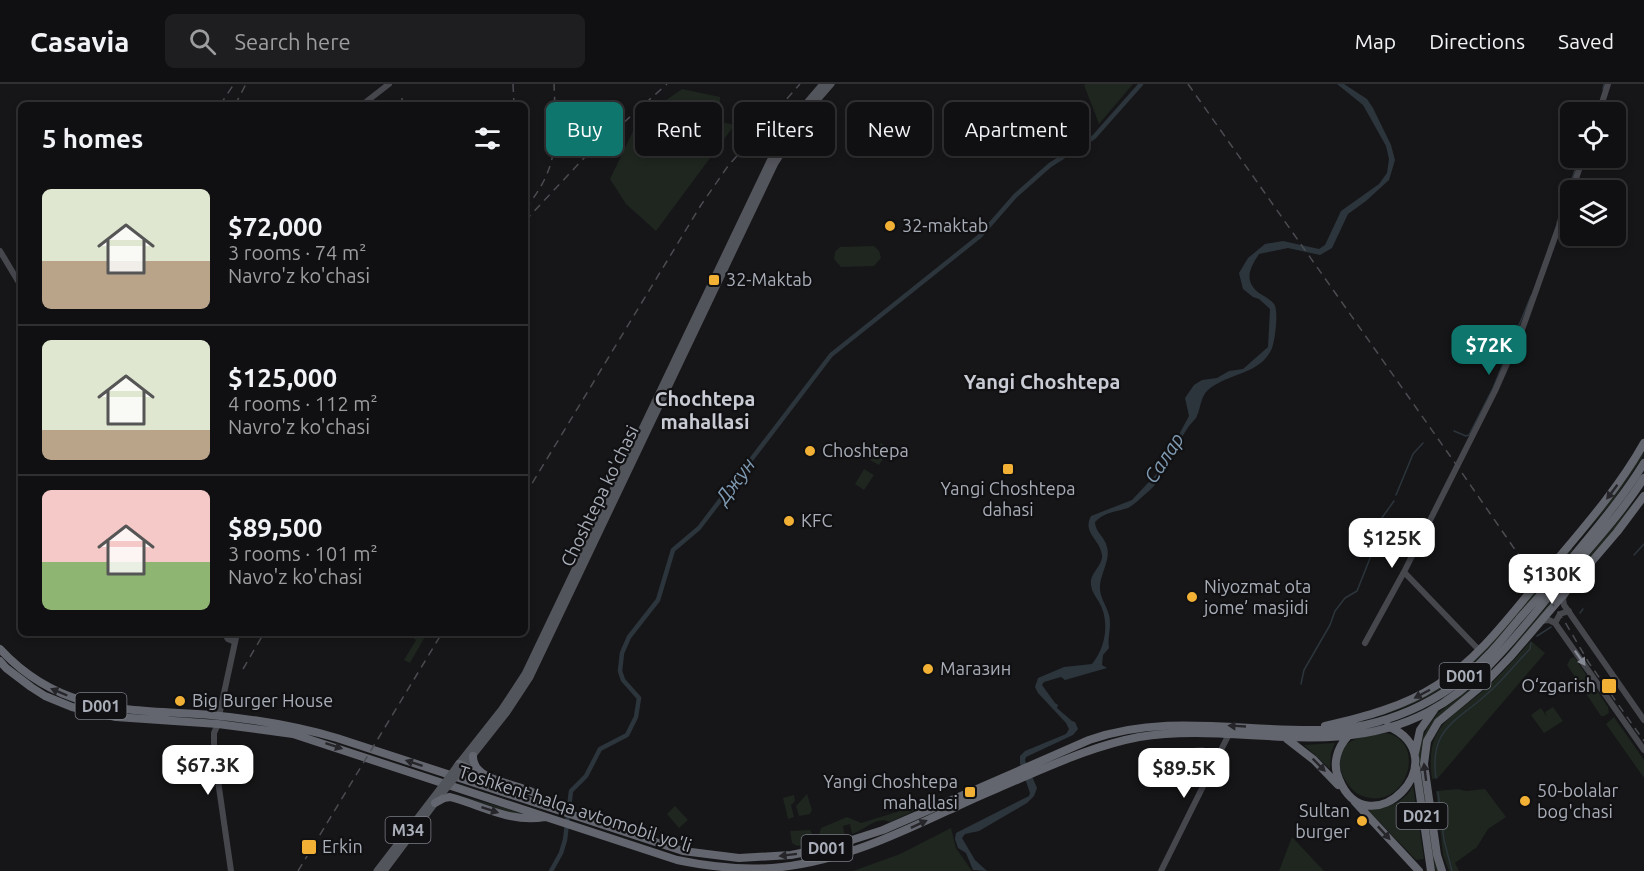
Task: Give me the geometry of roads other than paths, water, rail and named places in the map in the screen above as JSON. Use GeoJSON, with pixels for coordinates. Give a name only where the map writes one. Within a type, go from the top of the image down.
{"type":"FeatureCollection","features":[{"type":"Feature","properties":{"kind":"highway"},"geometry":{"type":"LineString","coordinates":[[1295,730],[1344,722],[1401,704],[1448,678],[1479,650],[1614,491],[1644,443]]}},
{"type":"Feature","properties":{"kind":"highway","name":"D001"},"geometry":{"type":"LineString","coordinates":[[1390,728],[1439,705],[1468,684],[1492,662],[1605,524],[1644,463]]}},
{"type":"Feature","properties":{"kind":"highway","name":"D001"},"geometry":{"type":"LineString","coordinates":[[1378,723],[1426,703],[1473,670],[1584,544],[1635,492],[1644,478]]}},
{"type":"Feature","properties":{"kind":"highway"},"geometry":{"type":"LineString","coordinates":[[1635,492],[1644,488]]}},
{"type":"Feature","properties":{"kind":"highway"},"geometry":{"type":"LineString","coordinates":[[1442,871],[1437,855],[1424,764],[1427,741],[1434,728],[1442,718],[1485,683],[1511,656],[1644,496]]}},
{"type":"Feature","properties":{"kind":"highway"},"geometry":{"type":"LineString","coordinates":[[1566,548],[1584,544]]}},
{"type":"Feature","properties":{"kind":"highway","name":"Toshkent halqa avtomobil yo'li"},"geometry":{"type":"LineString","coordinates":[[0,649],[12,662],[38,682],[88,703],[132,711],[219,720],[304,737],[660,855],[717,867],[779,867],[829,858],[886,838],[1014,777]]}},
{"type":"Feature","properties":{"kind":"highway"},"geometry":{"type":"LineString","coordinates":[[1492,662],[1511,656]]}},
{"type":"Feature","properties":{"kind":"highway","name":"Toshkent halqa avtomobil yo'li"},"geometry":{"type":"LineString","coordinates":[[0,661],[6,668],[45,696],[72,707],[116,717],[272,722],[303,728],[662,845],[723,857],[776,856],[827,848],[883,830],[1090,744],[1142,728],[1172,725],[1295,730],[1359,727],[1378,723]]}},
{"type":"Feature","properties":{"kind":"highway","name":"D021"},"geometry":{"type":"LineString","coordinates":[[1359,727],[1347,737],[1339,749],[1336,765],[1339,779],[1349,796],[1358,802],[1368,805],[1379,804],[1401,794],[1410,783],[1420,730],[1439,705]]}},
{"type":"Feature","properties":{"kind":"highway","name":"D021"},"geometry":{"type":"LineString","coordinates":[[1378,723],[1390,728],[1408,742],[1415,760],[1430,868]]}},
{"type":"Feature","properties":{"kind":"highway","name":"Toshkent halqa avtomobil yo'li"},"geometry":{"type":"LineString","coordinates":[[1090,744],[1107,744],[1161,734],[1229,734],[1317,739],[1347,737],[1390,728]]}},
{"type":"Feature","properties":{"kind":"highway","name":"D021"},"geometry":{"type":"LineString","coordinates":[[1286,738],[1314,759],[1419,871]]}},
{"type":"Feature","properties":{"kind":"highway"},"geometry":{"type":"LineString","coordinates":[[473,756],[474,764],[481,773]]}},
{"type":"Feature","properties":{"kind":"highway"},"geometry":{"type":"LineString","coordinates":[[461,767],[531,791],[550,807]]}},
{"type":"Feature","properties":{"kind":"highway"},"geometry":{"type":"LineString","coordinates":[[435,803],[448,797],[515,818],[531,819],[546,816]]}},
{"type":"Feature","properties":{"kind":"highway"},"geometry":{"type":"LineString","coordinates":[[883,830],[886,838]]}},
{"type":"Feature","properties":{"kind":"highway"},"geometry":{"type":"LineString","coordinates":[[1419,871],[1422,863],[1430,868]]}},
{"type":"Feature","properties":{"kind":"main road","name":"Choshtepa ko'chasi"},"geometry":{"type":"LineString","coordinates":[[808,102],[823,84]]}},
{"type":"Feature","properties":{"kind":"main road","name":"Choshtepa ko'chasi"},"geometry":{"type":"LineString","coordinates":[[815,102],[831,84]]}},
{"type":"Feature","properties":{"kind":"main road","name":"Choshtepa ko'chasi"},"geometry":{"type":"LineString","coordinates":[[377,871],[461,767],[516,690],[559,609],[778,156]]}},
{"type":"Feature","properties":{"kind":"main road","name":"Choshtepa ko'chasi"},"geometry":{"type":"LineString","coordinates":[[461,767],[473,756],[518,697],[542,654],[559,609]]}},
{"type":"Feature","properties":{"kind":"main road","name":"Choshtepa ko'chasi"},"geometry":{"type":"LineString","coordinates":[[384,871],[435,803],[442,790]]}},
{"type":"Feature","properties":{"kind":"street"},"geometry":{"type":"LineString","coordinates":[[366,102],[389,84]]}},
{"type":"Feature","properties":{"kind":"street"},"geometry":{"type":"LineString","coordinates":[[1602,102],[1608,84]]}},
{"type":"Feature","properties":{"kind":"street"},"geometry":{"type":"LineString","coordinates":[[1365,643],[1404,572],[1500,380],[1523,327],[1560,223]]}},
{"type":"Feature","properties":{"kind":"street"},"geometry":{"type":"LineString","coordinates":[[0,251],[18,281]]}},
{"type":"Feature","properties":{"kind":"street"},"geometry":{"type":"LineString","coordinates":[[1404,572],[1479,650]]}},
{"type":"Feature","properties":{"kind":"street"},"geometry":{"type":"LineString","coordinates":[[1567,591],[1563,601],[1644,720]]}},
{"type":"Feature","properties":{"kind":"street"},"geometry":{"type":"LineString","coordinates":[[1555,623],[1560,614],[1569,611]]}},
{"type":"Feature","properties":{"kind":"street"},"geometry":{"type":"LineString","coordinates":[[1541,621],[1549,620],[1555,623],[1644,750]]}},
{"type":"Feature","properties":{"kind":"street"},"geometry":{"type":"LineString","coordinates":[[226,636],[235,642]]}},
{"type":"Feature","properties":{"kind":"street"},"geometry":{"type":"LineString","coordinates":[[231,871],[214,753],[214,732],[219,720],[236,636]]}},
{"type":"Feature","properties":{"kind":"street"},"geometry":{"type":"LineString","coordinates":[[1161,871],[1229,734]]}},
{"type":"Feature","properties":{"kind":"waterway","name":"Джун"},"geometry":{"type":"LineString","coordinates":[[551,871],[565,840],[571,791],[586,776],[600,749],[627,735],[636,717],[639,698],[623,680],[620,671],[622,653],[629,637],[658,600],[673,550],[699,528],[831,355],[980,236],[1015,196],[1050,165],[1094,137],[1141,84]]}},
{"type":"Feature","properties":{"kind":"waterway"},"geometry":{"type":"LineString","coordinates":[[1603,89],[1604,84]]}},
{"type":"Feature","properties":{"kind":"waterway"},"geometry":{"type":"LineString","coordinates":[[1572,180],[1576,168]]}},
{"type":"Feature","properties":{"kind":"waterway"},"geometry":{"type":"LineString","coordinates":[[1557,223],[1560,214]]}},
{"type":"Feature","properties":{"kind":"waterway"},"geometry":{"type":"LineString","coordinates":[[1454,431],[1469,435],[1493,388],[1531,296]]}},
{"type":"Feature","properties":{"kind":"waterway"},"geometry":{"type":"LineString","coordinates":[[1396,495],[1413,454],[1423,443]]}},
{"type":"Feature","properties":{"kind":"waterway"},"geometry":{"type":"LineString","coordinates":[[1301,684],[1304,670],[1330,625],[1335,611],[1345,598],[1357,591],[1376,543],[1376,526],[1394,501]]}},
{"type":"Feature","properties":{"kind":"waterway"},"geometry":{"type":"LineString","coordinates":[[1634,555],[1644,544]]}},
{"type":"Feature","properties":{"kind":"waterway"},"geometry":{"type":"LineString","coordinates":[[1580,613],[1583,609]]}},
{"type":"Feature","properties":{"kind":"waterway"},"geometry":{"type":"LineString","coordinates":[[1537,636],[1551,627]]}},
{"type":"Feature","properties":{"kind":"waterway"},"geometry":{"type":"LineString","coordinates":[[1436,778],[1435,761],[1441,736],[1456,719],[1499,683],[1530,649],[1531,643]]}},
{"type":"Feature","properties":{"kind":"waterway"},"geometry":{"type":"LineString","coordinates":[[1438,792],[1444,840],[1452,871]]}},
{"type":"Feature","properties":{"kind":"railway"},"geometry":{"type":"LineString","coordinates":[[222,102],[234,84]]}},
{"type":"Feature","properties":{"kind":"railway"},"geometry":{"type":"LineString","coordinates":[[237,102],[246,84]]}},
{"type":"Feature","properties":{"kind":"railway"},"geometry":{"type":"LineString","coordinates":[[513,84],[514,102]]}},
{"type":"Feature","properties":{"kind":"railway"},"geometry":{"type":"LineString","coordinates":[[528,205],[537,193],[551,164],[555,135],[554,84]]}},
{"type":"Feature","properties":{"kind":"railway"},"geometry":{"type":"LineString","coordinates":[[528,218],[585,157],[667,84]]}},
{"type":"Feature","properties":{"kind":"railway"},"geometry":{"type":"LineString","coordinates":[[528,490],[701,205],[728,166],[800,84]]}},
{"type":"Feature","properties":{"kind":"railway"},"geometry":{"type":"LineString","coordinates":[[1188,84],[1460,470],[1644,741]]}},
{"type":"Feature","properties":{"kind":"railway"},"geometry":{"type":"LineString","coordinates":[[243,669],[262,636]]}},
{"type":"Feature","properties":{"kind":"railway"},"geometry":{"type":"LineString","coordinates":[[298,871],[440,636]]}},
{"type":"Feature","properties":{"kind":"place","name":"32-maktab"},"geometry":{"type":"Point","coordinates":[890,226]}},
{"type":"Feature","properties":{"kind":"place","name":"32-Maktab"},"geometry":{"type":"Point","coordinates":[714,280]}},
{"type":"Feature","properties":{"kind":"place","name":"Choshtepa"},"geometry":{"type":"Point","coordinates":[810,451]}},
{"type":"Feature","properties":{"kind":"place","name":"Yangi Choshtepa dahasi"},"geometry":{"type":"Point","coordinates":[1008,469]}},
{"type":"Feature","properties":{"kind":"place","name":"KFC"},"geometry":{"type":"Point","coordinates":[789,521]}},
{"type":"Feature","properties":{"kind":"place","name":"Niyozmat ota jome’ masjidi"},"geometry":{"type":"Point","coordinates":[1192,597]}},
{"type":"Feature","properties":{"kind":"place","name":"Магазин"},"geometry":{"type":"Point","coordinates":[928,669]}},
{"type":"Feature","properties":{"kind":"place","name":"O‘zgarish"},"geometry":{"type":"Point","coordinates":[1609,686]}},
{"type":"Feature","properties":{"kind":"place","name":"Big Burger House"},"geometry":{"type":"Point","coordinates":[180,701]}},
{"type":"Feature","properties":{"kind":"place","name":"Yangi Choshtepa mahallasi"},"geometry":{"type":"Point","coordinates":[970,792]}},
{"type":"Feature","properties":{"kind":"place","name":"50-bolalar bog'chasi"},"geometry":{"type":"Point","coordinates":[1525,801]}},
{"type":"Feature","properties":{"kind":"place","name":"Sultan burger"},"geometry":{"type":"Point","coordinates":[1362,821]}},
{"type":"Feature","properties":{"kind":"place","name":"Erkin"},"geometry":{"type":"Point","coordinates":[309,847]}},
{"type":"Feature","properties":{"kind":"district","name":"Yangi Choshtepa"},"geometry":{"type":"Point","coordinates":[1042,382]}},
{"type":"Feature","properties":{"kind":"district","name":"Chochtepa mahallasi"},"geometry":{"type":"Point","coordinates":[705,410]}},
{"type":"Feature","properties":{"kind":"water label","name":"Салар"},"geometry":{"type":"Point","coordinates":[1164,458]}}]}
